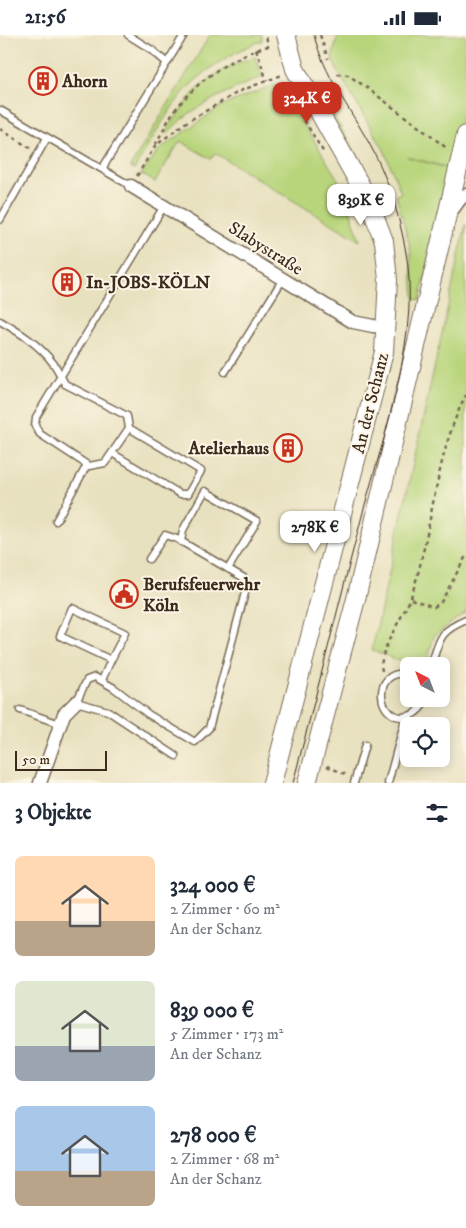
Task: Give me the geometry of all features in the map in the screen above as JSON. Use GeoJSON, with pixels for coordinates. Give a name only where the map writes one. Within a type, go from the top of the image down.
{"type":"FeatureCollection","features":[{"type":"Feature","properties":{"kind":"main road","name":"An der Schanz"},"geometry":{"type":"LineString","coordinates":[[272,783],[384,352],[388,281],[384,241],[368,199],[295,69],[286,35]]}},
{"type":"Feature","properties":{"kind":"main road","name":"An der Schanz"},"geometry":{"type":"LineString","coordinates":[[307,783],[356,599],[466,135]]}},
{"type":"Feature","properties":{"kind":"street","name":"Slabystraße"},"geometry":{"type":"LineString","coordinates":[[131,186],[353,322],[386,327]]}},
{"type":"Feature","properties":{"kind":"street"},"geometry":{"type":"LineString","coordinates":[[447,217],[461,198],[466,195]]}},
{"type":"Feature","properties":{"kind":"street"},"geometry":{"type":"LineString","coordinates":[[40,783],[64,713],[76,702]]}},
{"type":"Feature","properties":{"kind":"lane"},"geometry":{"type":"LineString","coordinates":[[128,35],[152,50],[167,63]]}},
{"type":"Feature","properties":{"kind":"lane"},"geometry":{"type":"LineString","coordinates":[[102,169],[184,35]]}},
{"type":"Feature","properties":{"kind":"lane"},"geometry":{"type":"LineString","coordinates":[[0,110],[131,186]]}},
{"type":"Feature","properties":{"kind":"lane"},"geometry":{"type":"LineString","coordinates":[[0,220],[47,138]]}},
{"type":"Feature","properties":{"kind":"lane"},"geometry":{"type":"LineString","coordinates":[[0,321],[39,348],[53,363],[61,378],[65,383],[127,416],[129,428],[105,463],[89,466],[40,434],[35,426],[36,417],[61,378],[164,206]]}},
{"type":"Feature","properties":{"kind":"lane"},"geometry":{"type":"LineString","coordinates":[[225,372],[283,279]]}},
{"type":"Feature","properties":{"kind":"lane"},"geometry":{"type":"LineString","coordinates":[[112,453],[180,494],[188,494],[201,471],[129,428]]}},
{"type":"Feature","properties":{"kind":"lane"},"geometry":{"type":"LineString","coordinates":[[56,521],[87,465]]}},
{"type":"Feature","properties":{"kind":"lane"},"geometry":{"type":"LineString","coordinates":[[181,542],[182,530],[205,491],[257,521],[228,569]]}},
{"type":"Feature","properties":{"kind":"lane"},"geometry":{"type":"LineString","coordinates":[[149,559],[165,535],[177,539],[244,578],[246,589],[209,728],[195,742],[148,714],[102,680],[95,677],[87,680],[76,702],[108,711],[176,756]]}},
{"type":"Feature","properties":{"kind":"lane"},"geometry":{"type":"LineString","coordinates":[[102,680],[125,633],[72,608],[60,636],[111,661]]}},
{"type":"Feature","properties":{"kind":"lane"},"geometry":{"type":"LineString","coordinates":[[434,657],[441,636],[446,631],[466,620]]}},
{"type":"Feature","properties":{"kind":"lane"},"geometry":{"type":"LineString","coordinates":[[400,673],[393,675],[383,686],[381,694],[386,708],[395,715],[406,716],[415,713],[421,707]]}},
{"type":"Feature","properties":{"kind":"lane"},"geometry":{"type":"LineString","coordinates":[[20,710],[60,723]]}},
{"type":"Feature","properties":{"kind":"lane"},"geometry":{"type":"LineString","coordinates":[[388,783],[406,716]]}},
{"type":"Feature","properties":{"kind":"lane"},"geometry":{"type":"LineString","coordinates":[[355,781],[365,745]]}},
{"type":"Feature","properties":{"kind":"path"},"geometry":{"type":"LineString","coordinates":[[131,186],[172,115],[193,89],[209,76],[256,49],[268,46],[266,35]]}},
{"type":"Feature","properties":{"kind":"path"},"geometry":{"type":"LineString","coordinates":[[320,35],[328,59]]}},
{"type":"Feature","properties":{"kind":"path"},"geometry":{"type":"LineString","coordinates":[[256,49],[267,81]]}},
{"type":"Feature","properties":{"kind":"path"},"geometry":{"type":"LineString","coordinates":[[337,74],[348,75],[360,83],[460,158]]}},
{"type":"Feature","properties":{"kind":"path"},"geometry":{"type":"LineString","coordinates":[[155,146],[205,109],[240,91],[282,75],[285,82]]}},
{"type":"Feature","properties":{"kind":"path"},"geometry":{"type":"LineString","coordinates":[[288,89],[298,110],[325,154]]}},
{"type":"Feature","properties":{"kind":"path"},"geometry":{"type":"LineString","coordinates":[[0,129],[39,153]]}},
{"type":"Feature","properties":{"kind":"path"},"geometry":{"type":"LineString","coordinates":[[387,680],[381,667],[386,649],[410,599],[425,545],[443,457],[466,395]]}},
{"type":"Feature","properties":{"kind":"path"},"geometry":{"type":"LineString","coordinates":[[410,599],[434,607],[441,603],[466,556]]}},
{"type":"Feature","properties":{"kind":"path"},"geometry":{"type":"LineString","coordinates":[[322,763],[355,781]]}},
{"type":"Feature","properties":{"kind":"green space"},"geometry":{"type":"Polygon","coordinates":[[[210,35],[262,35],[262,41],[241,50],[219,63],[182,94],[134,170],[130,167],[210,35]]]}},
{"type":"Feature","properties":{"kind":"green space"},"geometry":{"type":"Polygon","coordinates":[[[338,35],[466,35],[466,98],[450,168],[407,157],[450,169],[420,300],[414,298],[410,246],[396,195],[401,193],[384,150],[338,72],[332,58],[338,35]]]}},
{"type":"Feature","properties":{"kind":"green space"},"geometry":{"type":"Polygon","coordinates":[[[255,57],[263,77],[207,102],[187,115],[166,134],[165,132],[183,107],[201,86],[231,66],[255,57]]]}},
{"type":"Feature","properties":{"kind":"green space"},"geometry":{"type":"Polygon","coordinates":[[[279,83],[337,178],[347,200],[360,241],[215,153],[211,159],[180,141],[155,182],[141,174],[160,149],[221,106],[279,83]]]}},
{"type":"Feature","properties":{"kind":"green space"},"geometry":{"type":"Polygon","coordinates":[[[319,91],[359,158],[381,207],[376,209],[313,94],[319,91]]]}},
{"type":"Feature","properties":{"kind":"green space"},"geometry":{"type":"Polygon","coordinates":[[[466,224],[466,612],[434,636],[428,657],[400,657],[400,661],[372,650],[466,224]]]}},
{"type":"Feature","properties":{"kind":"tram line"},"geometry":{"type":"LineString","coordinates":[[293,783],[399,380],[409,312],[409,279],[405,247],[391,193],[369,143],[324,64],[314,35]]}},
{"type":"Feature","properties":{"kind":"place","name":"Ahorn"},"geometry":{"type":"Point","coordinates":[43,81]}},
{"type":"Feature","properties":{"kind":"place","name":"In-JOBS-KÖLN"},"geometry":{"type":"Point","coordinates":[67,282]}},
{"type":"Feature","properties":{"kind":"place","name":"Atelierhaus"},"geometry":{"type":"Point","coordinates":[288,448]}},
{"type":"Feature","properties":{"kind":"place","name":"Berufsfeuerwehr Köln"},"geometry":{"type":"Point","coordinates":[124,594]}}]}
